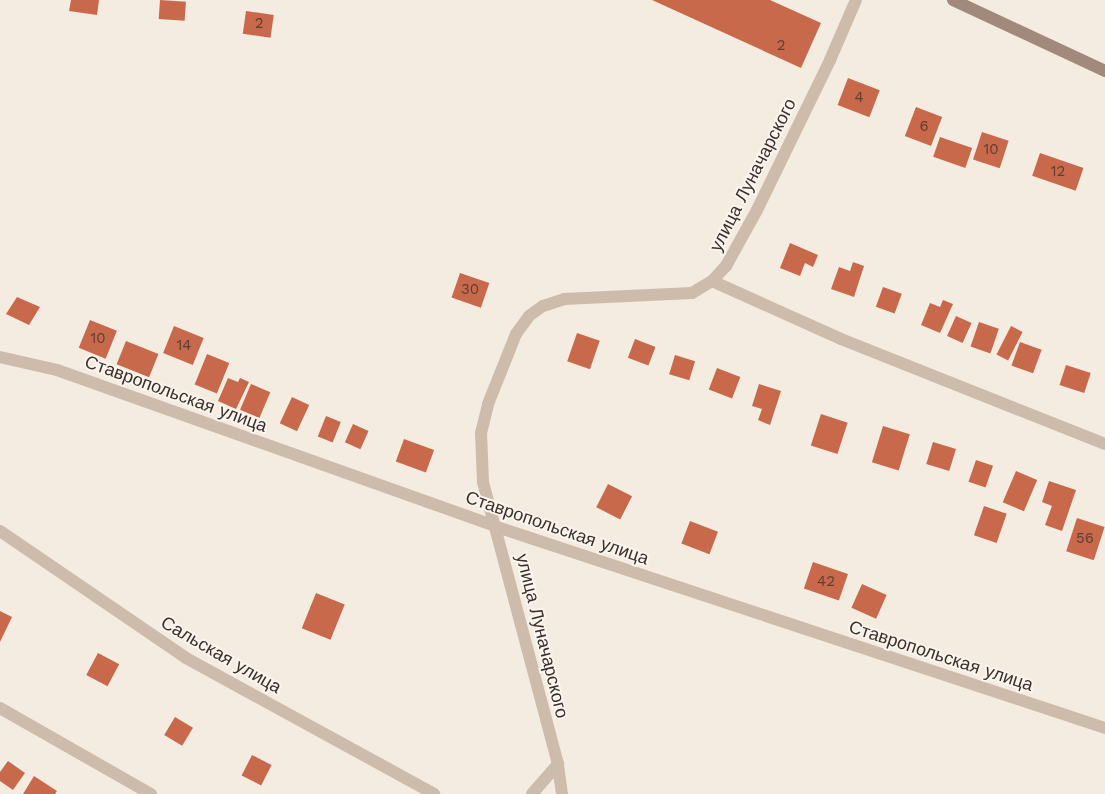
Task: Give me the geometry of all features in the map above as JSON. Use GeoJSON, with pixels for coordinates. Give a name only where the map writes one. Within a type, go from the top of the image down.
{"type":"FeatureCollection","features":[{"type":"Feature","properties":{"kind":"main road"},"geometry":{"type":"LineString","coordinates":[[953,0],[1105,71]]}},
{"type":"Feature","properties":{"kind":"street","name":"улица Луначарского"},"geometry":{"type":"LineString","coordinates":[[562,794],[558,764],[497,528],[483,482],[481,433],[488,404],[516,334],[529,316],[543,306],[564,299],[692,292],[712,281],[726,266],[757,210],[830,60],[856,0]]}},
{"type":"Feature","properties":{"kind":"street"},"geometry":{"type":"LineString","coordinates":[[712,281],[841,339],[1105,444]]}},
{"type":"Feature","properties":{"kind":"street","name":"Ставропольская улица"},"geometry":{"type":"LineString","coordinates":[[0,357],[57,370],[497,528],[1105,728]]}},
{"type":"Feature","properties":{"kind":"street","name":"Сальская улица"},"geometry":{"type":"LineString","coordinates":[[0,531],[186,658],[434,794]]}},
{"type":"Feature","properties":{"kind":"street"},"geometry":{"type":"LineString","coordinates":[[0,708],[151,794]]}},
{"type":"Feature","properties":{"kind":"street"},"geometry":{"type":"LineString","coordinates":[[532,794],[558,764]]}},
{"type":"Feature","properties":{"kind":"building"},"geometry":{"type":"Polygon","coordinates":[[[71,0],[99,0],[97,15],[69,11],[71,0]]]}},
{"type":"Feature","properties":{"kind":"building"},"geometry":{"type":"Polygon","coordinates":[[[160,0],[186,2],[185,21],[159,19],[160,0]]]}},
{"type":"Feature","properties":{"kind":"building"},"geometry":{"type":"Polygon","coordinates":[[[652,0],[770,0],[821,23],[801,68],[652,0]]]}},
{"type":"Feature","properties":{"kind":"building"},"geometry":{"type":"Polygon","coordinates":[[[246,11],[274,15],[271,38],[243,34],[246,11]]]}},
{"type":"Feature","properties":{"kind":"building"},"geometry":{"type":"Polygon","coordinates":[[[848,78],[880,90],[869,117],[838,105],[848,78]]]}},
{"type":"Feature","properties":{"kind":"building"},"geometry":{"type":"Polygon","coordinates":[[[916,107],[942,117],[931,146],[905,136],[916,107]]]}},
{"type":"Feature","properties":{"kind":"building"},"geometry":{"type":"Polygon","coordinates":[[[982,132],[1009,141],[1000,168],[973,160],[982,132]]]}},
{"type":"Feature","properties":{"kind":"building"},"geometry":{"type":"Polygon","coordinates":[[[940,137],[972,148],[965,168],[933,157],[940,137]]]}},
{"type":"Feature","properties":{"kind":"building"},"geometry":{"type":"Polygon","coordinates":[[[1040,153],[1083,168],[1076,191],[1032,176],[1040,153]]]}},
{"type":"Feature","properties":{"kind":"building"},"geometry":{"type":"Polygon","coordinates":[[[790,243],[818,255],[813,267],[805,263],[800,276],[780,268],[790,243]]]}},
{"type":"Feature","properties":{"kind":"building"},"geometry":{"type":"Polygon","coordinates":[[[853,262],[864,266],[854,297],[831,289],[839,267],[850,271],[853,262]]]}},
{"type":"Feature","properties":{"kind":"building"},"geometry":{"type":"Polygon","coordinates":[[[460,273],[489,283],[481,308],[452,298],[460,273]]]}},
{"type":"Feature","properties":{"kind":"building"},"geometry":{"type":"Polygon","coordinates":[[[883,287],[902,294],[895,314],[876,307],[883,287]]]}},
{"type":"Feature","properties":{"kind":"building"},"geometry":{"type":"Polygon","coordinates":[[[17,297],[40,307],[29,325],[6,314],[17,297]]]}},
{"type":"Feature","properties":{"kind":"building"},"geometry":{"type":"Polygon","coordinates":[[[943,300],[953,304],[940,333],[921,325],[930,303],[940,307],[943,300]]]}},
{"type":"Feature","properties":{"kind":"building"},"geometry":{"type":"Polygon","coordinates":[[[956,316],[972,323],[963,343],[947,336],[956,316]]]}},
{"type":"Feature","properties":{"kind":"building"},"geometry":{"type":"Polygon","coordinates":[[[90,320],[117,331],[106,359],[79,348],[90,320]]]}},
{"type":"Feature","properties":{"kind":"building"},"geometry":{"type":"Polygon","coordinates":[[[979,322],[999,329],[990,353],[971,347],[979,322]]]}},
{"type":"Feature","properties":{"kind":"building"},"geometry":{"type":"Polygon","coordinates":[[[174,326],[204,338],[193,365],[163,353],[174,326]]]}},
{"type":"Feature","properties":{"kind":"building"},"geometry":{"type":"Polygon","coordinates":[[[1011,326],[1023,332],[1008,360],[996,355],[1011,326]]]}},
{"type":"Feature","properties":{"kind":"building"},"geometry":{"type":"Polygon","coordinates":[[[577,333],[600,341],[590,369],[567,361],[577,333]]]}},
{"type":"Feature","properties":{"kind":"building"},"geometry":{"type":"Polygon","coordinates":[[[635,339],[656,347],[648,366],[628,358],[635,339]]]}},
{"type":"Feature","properties":{"kind":"building"},"geometry":{"type":"Polygon","coordinates":[[[126,341],[158,354],[149,377],[117,364],[126,341]]]}},
{"type":"Feature","properties":{"kind":"building"},"geometry":{"type":"Polygon","coordinates":[[[1020,342],[1042,350],[1033,373],[1011,365],[1020,342]]]}},
{"type":"Feature","properties":{"kind":"building"},"geometry":{"type":"Polygon","coordinates":[[[207,354],[229,363],[217,394],[195,385],[207,354]]]}},
{"type":"Feature","properties":{"kind":"building"},"geometry":{"type":"Polygon","coordinates":[[[675,355],[695,361],[689,380],[669,374],[675,355]]]}},
{"type":"Feature","properties":{"kind":"building"},"geometry":{"type":"Polygon","coordinates":[[[1066,365],[1091,373],[1084,393],[1060,385],[1066,365]]]}},
{"type":"Feature","properties":{"kind":"building"},"geometry":{"type":"Polygon","coordinates":[[[717,368],[740,377],[732,398],[709,389],[717,368]]]}},
{"type":"Feature","properties":{"kind":"building"},"geometry":{"type":"Polygon","coordinates":[[[228,378],[238,382],[240,378],[249,382],[236,409],[218,401],[228,378]]]}},
{"type":"Feature","properties":{"kind":"building"},"geometry":{"type":"Polygon","coordinates":[[[251,384],[270,392],[259,418],[240,410],[251,384]]]}},
{"type":"Feature","properties":{"kind":"building"},"geometry":{"type":"Polygon","coordinates":[[[759,384],[781,391],[770,425],[758,420],[762,409],[752,406],[759,384]]]}},
{"type":"Feature","properties":{"kind":"building"},"geometry":{"type":"Polygon","coordinates":[[[292,397],[309,405],[297,431],[280,423],[292,397]]]}},
{"type":"Feature","properties":{"kind":"building"},"geometry":{"type":"Polygon","coordinates":[[[821,414],[848,423],[837,454],[811,445],[821,414]]]}},
{"type":"Feature","properties":{"kind":"building"},"geometry":{"type":"Polygon","coordinates":[[[326,416],[341,422],[333,442],[318,436],[326,416]]]}},
{"type":"Feature","properties":{"kind":"building"},"geometry":{"type":"Polygon","coordinates":[[[353,424],[369,431],[360,449],[345,442],[353,424]]]}},
{"type":"Feature","properties":{"kind":"building"},"geometry":{"type":"Polygon","coordinates":[[[883,426],[910,434],[899,471],[872,462],[883,426]]]}},
{"type":"Feature","properties":{"kind":"building"},"geometry":{"type":"Polygon","coordinates":[[[404,439],[434,450],[426,472],[396,462],[404,439]]]}},
{"type":"Feature","properties":{"kind":"building"},"geometry":{"type":"Polygon","coordinates":[[[933,442],[956,449],[949,471],[926,464],[933,442]]]}},
{"type":"Feature","properties":{"kind":"building"},"geometry":{"type":"Polygon","coordinates":[[[976,460],[993,466],[986,488],[969,482],[976,460]]]}},
{"type":"Feature","properties":{"kind":"building"},"geometry":{"type":"Polygon","coordinates":[[[1016,471],[1037,480],[1024,511],[1003,502],[1016,471]]]}},
{"type":"Feature","properties":{"kind":"building"},"geometry":{"type":"Polygon","coordinates":[[[1049,481],[1076,490],[1062,531],[1045,525],[1052,506],[1042,502],[1049,481]]]}},
{"type":"Feature","properties":{"kind":"building"},"geometry":{"type":"Polygon","coordinates":[[[608,484],[632,496],[620,519],[596,507],[608,484]]]}},
{"type":"Feature","properties":{"kind":"building"},"geometry":{"type":"Polygon","coordinates":[[[984,506],[1007,514],[997,543],[974,535],[984,506]]]}},
{"type":"Feature","properties":{"kind":"building"},"geometry":{"type":"Polygon","coordinates":[[[1077,518],[1105,527],[1094,560],[1066,551],[1077,518]]]}},
{"type":"Feature","properties":{"kind":"building"},"geometry":{"type":"Polygon","coordinates":[[[690,521],[718,532],[709,554],[681,543],[690,521]]]}},
{"type":"Feature","properties":{"kind":"building"},"geometry":{"type":"Polygon","coordinates":[[[813,562],[848,574],[839,601],[804,588],[813,562]]]}},
{"type":"Feature","properties":{"kind":"building"},"geometry":{"type":"Polygon","coordinates":[[[862,584],[887,595],[876,619],[851,608],[862,584]]]}},
{"type":"Feature","properties":{"kind":"building"},"geometry":{"type":"Polygon","coordinates":[[[316,593],[345,605],[331,640],[302,628],[316,593]]]}},
{"type":"Feature","properties":{"kind":"building"},"geometry":{"type":"Polygon","coordinates":[[[0,611],[12,617],[0,642],[0,611]]]}},
{"type":"Feature","properties":{"kind":"building"},"geometry":{"type":"Polygon","coordinates":[[[98,653],[119,664],[107,686],[86,675],[98,653]]]}},
{"type":"Feature","properties":{"kind":"building"},"geometry":{"type":"Polygon","coordinates":[[[175,717],[193,728],[182,746],[164,735],[175,717]]]}},
{"type":"Feature","properties":{"kind":"building"},"geometry":{"type":"Polygon","coordinates":[[[252,755],[272,765],[261,785],[242,775],[252,755]]]}},
{"type":"Feature","properties":{"kind":"building"},"geometry":{"type":"Polygon","coordinates":[[[8,761],[25,773],[13,790],[0,781],[0,772],[8,761]]]}},
{"type":"Feature","properties":{"kind":"building"},"geometry":{"type":"Polygon","coordinates":[[[34,776],[57,791],[55,794],[23,794],[34,776]]]}}]}
